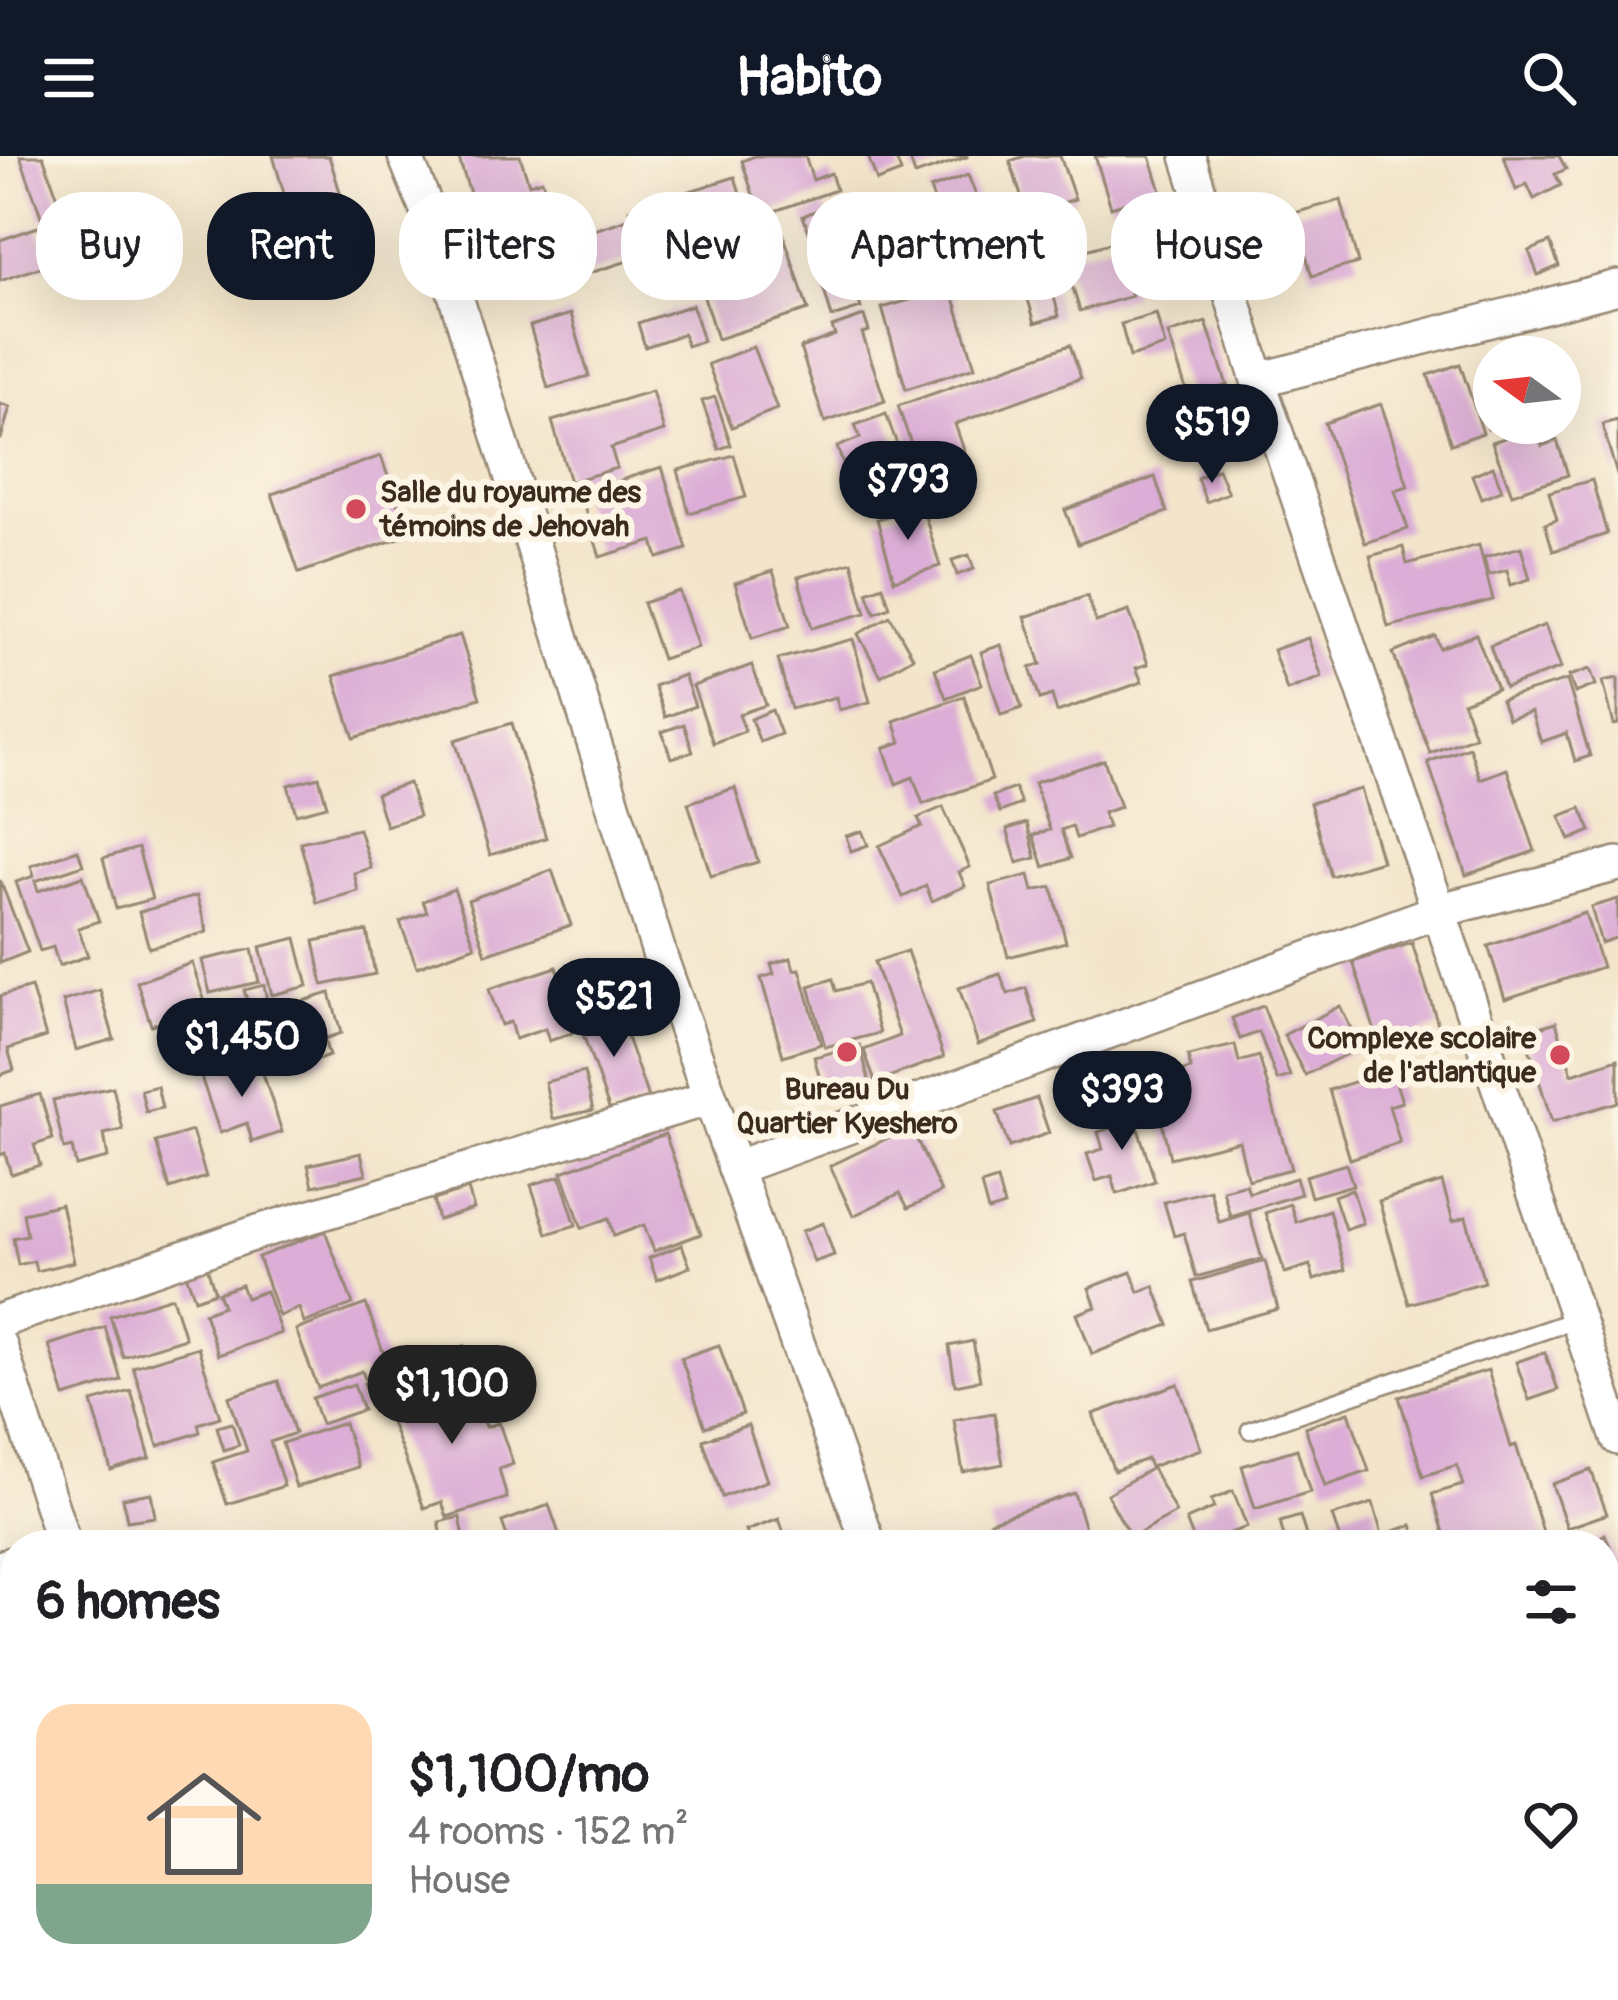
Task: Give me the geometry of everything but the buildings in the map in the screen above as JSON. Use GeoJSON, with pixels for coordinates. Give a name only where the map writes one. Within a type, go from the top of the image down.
{"type":"FeatureCollection","features":[{"type":"Feature","properties":{"kind":"street"},"geometry":{"type":"LineString","coordinates":[[405,156],[435,230],[662,959],[864,1530]]}},
{"type":"Feature","properties":{"kind":"street"},"geometry":{"type":"LineString","coordinates":[[1188,156],[1258,380],[1618,1438]]}},
{"type":"Feature","properties":{"kind":"street"},"geometry":{"type":"LineString","coordinates":[[1258,380],[1618,287]]}},
{"type":"Feature","properties":{"kind":"street"},"geometry":{"type":"LineString","coordinates":[[735,1168],[1441,910],[1618,864]]}},
{"type":"Feature","properties":{"kind":"street"},"geometry":{"type":"LineString","coordinates":[[0,1321],[258,1232],[710,1098]]}},
{"type":"Feature","properties":{"kind":"street"},"geometry":{"type":"LineString","coordinates":[[0,1346],[59,1530]]}},
{"type":"Feature","properties":{"kind":"lane"},"geometry":{"type":"LineString","coordinates":[[1250,1430],[1578,1319]]}},
{"type":"Feature","properties":{"kind":"place","name":"Salle du royaume des témoins de Jehovah"},"geometry":{"type":"Point","coordinates":[356,509]}},
{"type":"Feature","properties":{"kind":"place","name":"Bureau Du Quartier Kyeshero"},"geometry":{"type":"Point","coordinates":[847,1052]}},
{"type":"Feature","properties":{"kind":"place","name":"Complexe scolaire de l'atlantique"},"geometry":{"type":"Point","coordinates":[1560,1055]}}]}
